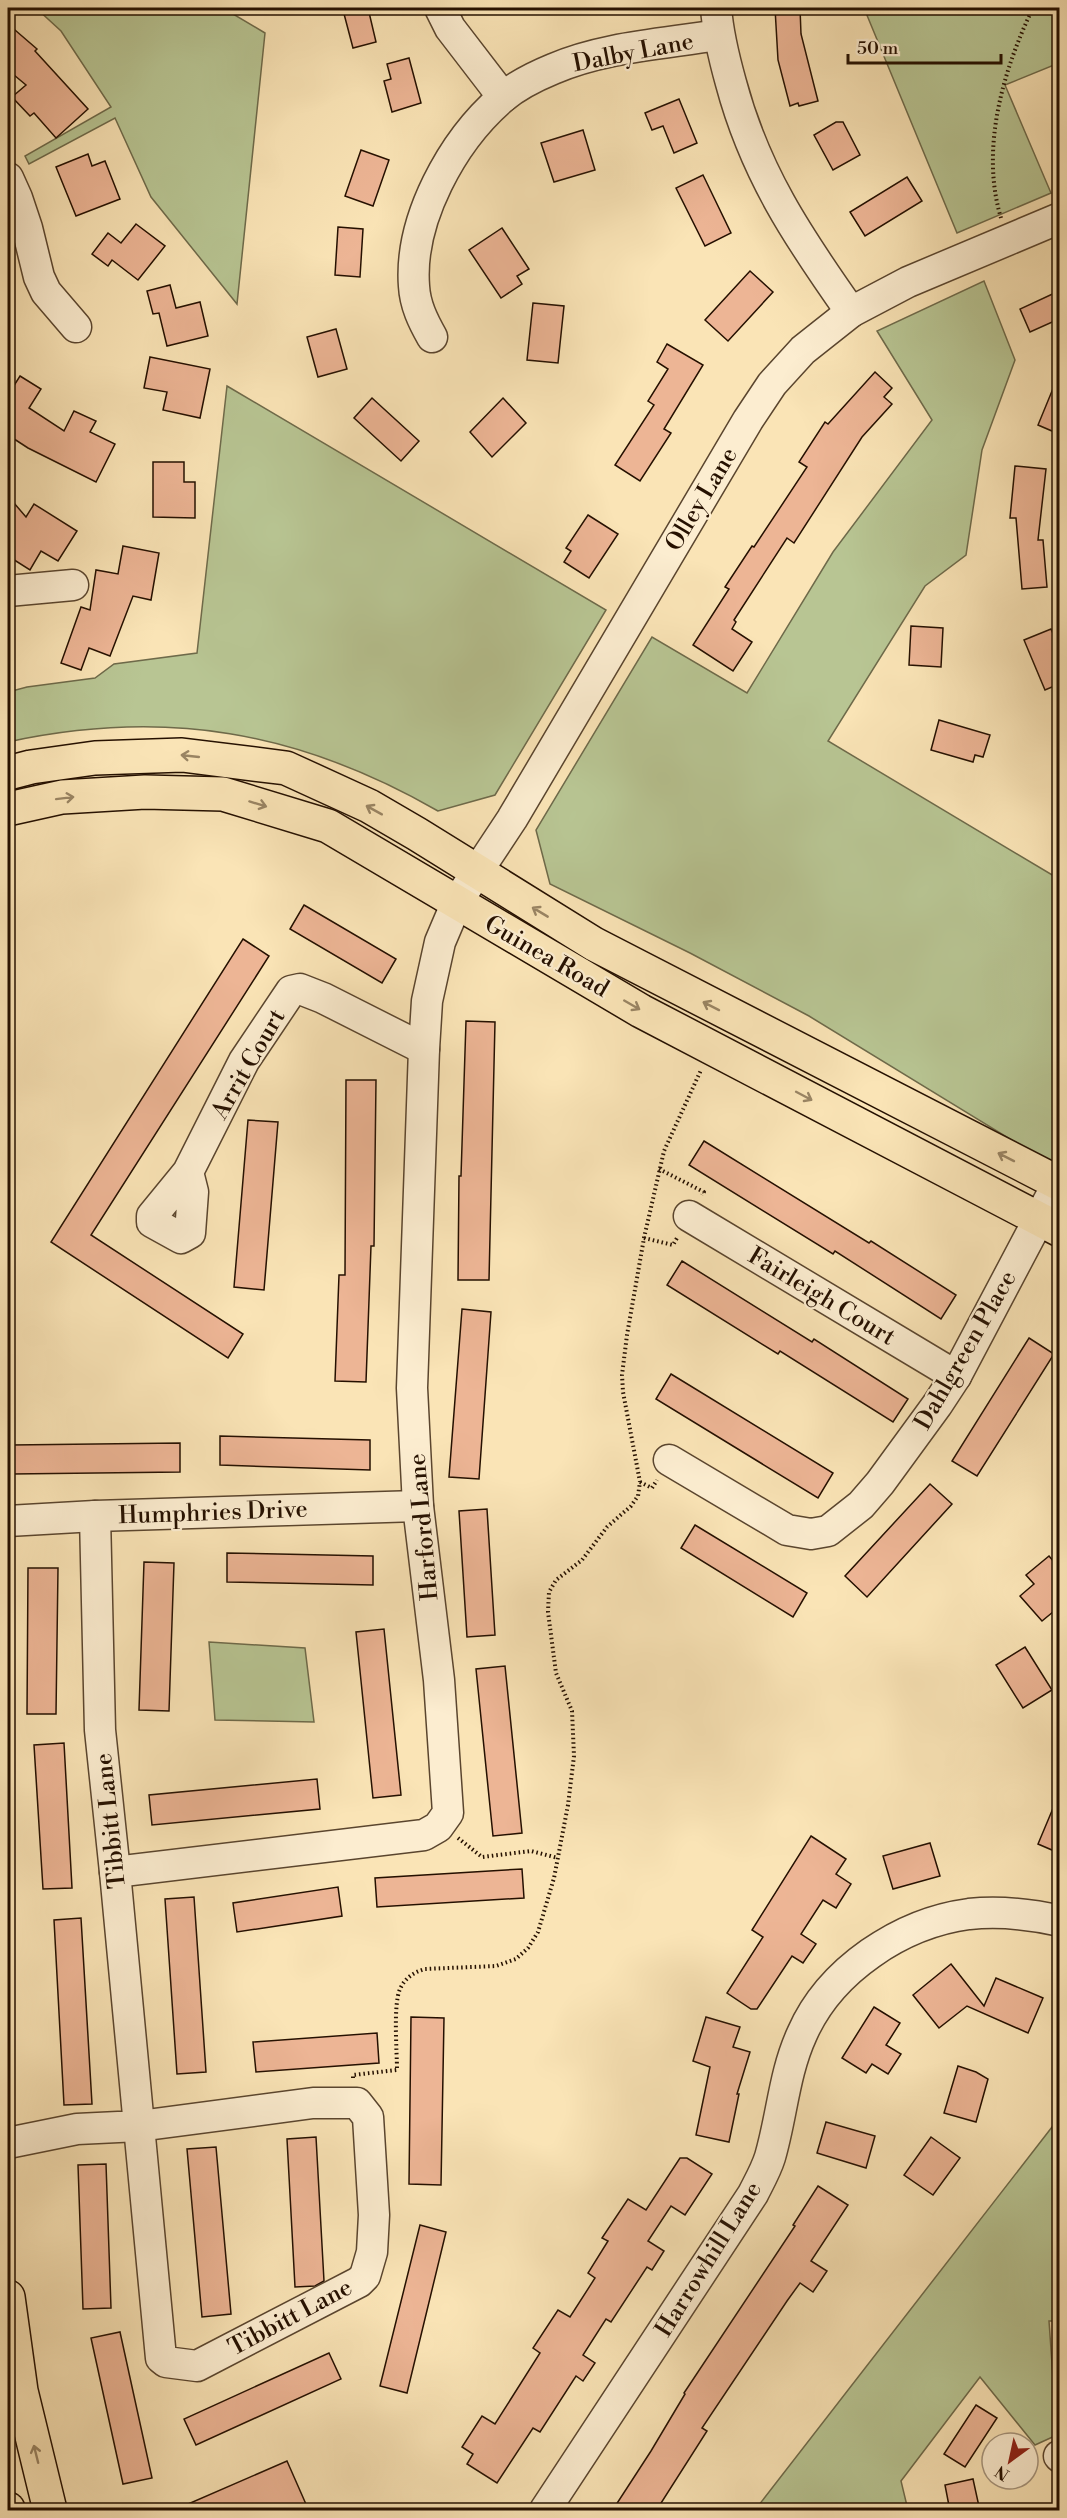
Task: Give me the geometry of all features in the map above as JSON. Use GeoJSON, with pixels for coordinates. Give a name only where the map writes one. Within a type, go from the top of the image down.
{"type":"FeatureCollection","features":[{"type":"Feature","properties":{"kind":"main road","name":"Guinea Road"},"geometry":{"type":"LineString","coordinates":[[8,773],[31,767],[95,758],[182,755],[286,768],[369,806],[615,956],[1059,1184]]}},
{"type":"Feature","properties":{"kind":"main road","name":"Guinea Road"},"geometry":{"type":"LineString","coordinates":[[8,809],[62,797],[145,792],[223,794],[328,826],[641,1011],[1049,1225]]}},
{"type":"Feature","properties":{"kind":"main road"},"geometry":{"type":"LineString","coordinates":[[8,2298],[14,2392],[50,2511]]}},
{"type":"Feature","properties":{"kind":"street"},"geometry":{"type":"LineString","coordinates":[[440,8],[450,28],[503,97]]}},
{"type":"Feature","properties":{"kind":"street"},"geometry":{"type":"LineString","coordinates":[[717,21],[740,117],[754,155],[780,207],[851,312]]}},
{"type":"Feature","properties":{"kind":"street","name":"Dalby Lane"},"geometry":{"type":"LineString","coordinates":[[432,337],[419,312],[414,287],[414,264],[418,239],[428,206],[443,172],[470,133],[503,97],[553,69],[717,21]]}},
{"type":"Feature","properties":{"kind":"street"},"geometry":{"type":"LineString","coordinates":[[8,178],[18,198],[34,264],[46,292],[76,327]]}},
{"type":"Feature","properties":{"kind":"street","name":"Olley Lane"},"geometry":{"type":"LineString","coordinates":[[457,902],[478,873],[748,420],[772,384],[803,350],[851,312],[908,282],[1059,218]]}},
{"type":"Feature","properties":{"kind":"street"},"geometry":{"type":"LineString","coordinates":[[8,591],[73,585]]}},
{"type":"Feature","properties":{"kind":"street","name":"Harford Lane"},"geometry":{"type":"LineString","coordinates":[[441,1823],[448,1813],[439,1680],[418,1506],[412,1388],[427,1001],[440,942],[457,902]]}},
{"type":"Feature","properties":{"kind":"street","name":"Arrit Court"},"geometry":{"type":"LineString","coordinates":[[188,1172],[244,1061],[291,991],[300,989],[323,998],[424,1049]]}},
{"type":"Feature","properties":{"kind":"street","name":"Dahlgreen Place"},"geometry":{"type":"LineString","coordinates":[[669,1460],[787,1530],[812,1534],[828,1531],[861,1505],[937,1406],[1049,1225],[1059,1184]]}},
{"type":"Feature","properties":{"kind":"street","name":"Fairleigh Court"},"geometry":{"type":"LineString","coordinates":[[689,1216],[956,1376]]}},
{"type":"Feature","properties":{"kind":"street","name":"Humphries Drive"},"geometry":{"type":"LineString","coordinates":[[8,1521],[95,1516],[418,1506]]}},
{"type":"Feature","properties":{"kind":"street","name":"Tibbitt Lane"},"geometry":{"type":"LineString","coordinates":[[95,1516],[100,1730],[116,1872],[161,2358],[166,2362],[197,2366],[359,2282],[365,2276],[372,2252],[374,2215],[368,2117],[357,2103]]}},
{"type":"Feature","properties":{"kind":"street"},"geometry":{"type":"LineString","coordinates":[[116,1872],[424,1835],[441,1823]]}},
{"type":"Feature","properties":{"kind":"street","name":"Harrowhill Lane"},"geometry":{"type":"LineString","coordinates":[[545,2511],[753,2194],[769,2158],[794,2052],[802,2032],[826,1995],[859,1962],[876,1949],[919,1928],[944,1919],[994,1912],[1020,1913],[1059,1921]]}},
{"type":"Feature","properties":{"kind":"street"},"geometry":{"type":"LineString","coordinates":[[8,2143],[77,2129],[139,2126],[313,2103],[357,2103]]}},
{"type":"Feature","properties":{"kind":"path"},"geometry":{"type":"LineString","coordinates":[[1009,239],[1000,217],[993,159],[998,106],[1022,32],[1033,8]]}},
{"type":"Feature","properties":{"kind":"path"},"geometry":{"type":"LineString","coordinates":[[357,2103],[352,2074],[397,2070],[397,2000],[400,1989],[407,1978],[414,1972],[425,1969],[496,1966],[516,1959],[528,1948],[538,1932],[558,1858],[574,1756],[572,1711],[556,1673],[548,1612],[549,1592],[556,1580],[582,1560],[607,1527],[631,1506],[638,1496],[640,1482],[622,1375],[644,1238],[664,1151],[713,1048]]}},
{"type":"Feature","properties":{"kind":"path"},"geometry":{"type":"LineString","coordinates":[[644,1238],[673,1245],[704,1192],[659,1169]]}},
{"type":"Feature","properties":{"kind":"path"},"geometry":{"type":"LineString","coordinates":[[441,1823],[482,1857],[531,1851],[558,1858]]}},
{"type":"Feature","properties":{"kind":"green space"},"geometry":{"type":"Polygon","coordinates":[[[36,8],[223,8],[265,33],[237,304],[151,197],[115,118],[29,164],[25,156],[111,107],[61,31],[36,8]]]}},
{"type":"Feature","properties":{"kind":"green space"},"geometry":{"type":"Polygon","coordinates":[[[864,8],[1059,8],[1059,63],[1005,85],[1051,193],[957,233],[864,8]]]}},
{"type":"Feature","properties":{"kind":"green space"},"geometry":{"type":"Polygon","coordinates":[[[984,281],[1015,360],[982,450],[966,555],[925,586],[828,741],[1059,879],[1059,1169],[809,1016],[690,953],[550,884],[536,830],[652,637],[747,693],[833,552],[932,420],[877,331],[984,281]]]}},
{"type":"Feature","properties":{"kind":"green space"},"geometry":{"type":"Polygon","coordinates":[[[227,386],[606,610],[495,795],[438,811],[386,784],[334,762],[282,745],[230,734],[176,728],[122,727],[66,732],[8,742],[8,692],[27,687],[95,678],[114,664],[197,653],[227,386]]]}},
{"type":"Feature","properties":{"kind":"green space"},"geometry":{"type":"Polygon","coordinates":[[[209,1642],[305,1648],[314,1722],[215,1720],[209,1642]]]}},
{"type":"Feature","properties":{"kind":"green space"},"geometry":{"type":"Polygon","coordinates":[[[1059,2118],[1059,2321],[1049,2321],[1057,2435],[1040,2443],[1040,2431],[1024,2431],[980,2377],[901,2481],[908,2510],[755,2510],[1059,2118]]]}},
{"type":"Feature","properties":{"kind":"building"},"geometry":{"type":"Polygon","coordinates":[[[368,8],[376,42],[353,48],[343,10],[368,8]]]}},
{"type":"Feature","properties":{"kind":"building"},"geometry":{"type":"Polygon","coordinates":[[[775,8],[800,8],[801,34],[818,101],[790,106],[778,60],[775,8]]]}},
{"type":"Feature","properties":{"kind":"building"},"geometry":{"type":"Polygon","coordinates":[[[8,24],[37,49],[35,51],[88,109],[56,138],[34,113],[30,116],[12,97],[26,85],[8,70],[8,24]]]}},
{"type":"Feature","properties":{"kind":"building"},"geometry":{"type":"Polygon","coordinates":[[[409,58],[421,103],[392,112],[384,81],[391,79],[387,64],[409,58]]]}},
{"type":"Feature","properties":{"kind":"building"},"geometry":{"type":"Polygon","coordinates":[[[679,99],[697,143],[674,153],[663,126],[652,130],[645,113],[679,99]]]}},
{"type":"Feature","properties":{"kind":"building"},"geometry":{"type":"Polygon","coordinates":[[[836,122],[843,122],[860,155],[833,170],[814,135],[836,122]]]}},
{"type":"Feature","properties":{"kind":"building"},"geometry":{"type":"Polygon","coordinates":[[[583,130],[595,170],[554,182],[541,143],[583,130]]]}},
{"type":"Feature","properties":{"kind":"building"},"geometry":{"type":"Polygon","coordinates":[[[361,150],[389,160],[373,206],[345,196],[361,150]]]}},
{"type":"Feature","properties":{"kind":"building"},"geometry":{"type":"Polygon","coordinates":[[[88,154],[92,166],[105,161],[120,199],[76,216],[56,167],[88,154]]]}},
{"type":"Feature","properties":{"kind":"building"},"geometry":{"type":"Polygon","coordinates":[[[703,175],[731,233],[705,246],[676,188],[703,175]]]}},
{"type":"Feature","properties":{"kind":"building"},"geometry":{"type":"Polygon","coordinates":[[[907,177],[922,201],[865,236],[850,212],[907,177]]]}},
{"type":"Feature","properties":{"kind":"building"},"geometry":{"type":"Polygon","coordinates":[[[136,224],[165,246],[138,280],[112,260],[108,266],[92,254],[108,233],[121,243],[136,224]]]}},
{"type":"Feature","properties":{"kind":"building"},"geometry":{"type":"Polygon","coordinates":[[[338,227],[363,229],[360,277],[335,275],[338,227]]]}},
{"type":"Feature","properties":{"kind":"building"},"geometry":{"type":"Polygon","coordinates":[[[502,228],[529,269],[517,276],[522,284],[501,298],[469,250],[502,228]]]}},
{"type":"Feature","properties":{"kind":"building"},"geometry":{"type":"Polygon","coordinates":[[[750,271],[773,292],[728,341],[705,320],[750,271]]]}},
{"type":"Feature","properties":{"kind":"building"},"geometry":{"type":"Polygon","coordinates":[[[170,285],[176,308],[200,302],[208,336],[167,346],[159,313],[153,314],[147,291],[170,285]]]}},
{"type":"Feature","properties":{"kind":"building"},"geometry":{"type":"Polygon","coordinates":[[[1059,291],[1059,319],[1030,332],[1020,309],[1059,291]]]}},
{"type":"Feature","properties":{"kind":"building"},"geometry":{"type":"Polygon","coordinates":[[[533,303],[564,306],[558,363],[527,360],[533,303]]]}},
{"type":"Feature","properties":{"kind":"building"},"geometry":{"type":"Polygon","coordinates":[[[336,329],[347,369],[318,377],[307,337],[336,329]]]}},
{"type":"Feature","properties":{"kind":"building"},"geometry":{"type":"Polygon","coordinates":[[[667,344],[703,365],[664,429],[671,433],[640,481],[615,465],[654,405],[648,401],[668,369],[657,362],[667,344]]]}},
{"type":"Feature","properties":{"kind":"building"},"geometry":{"type":"Polygon","coordinates":[[[150,357],[210,369],[200,418],[163,410],[167,392],[144,388],[150,357]]]}},
{"type":"Feature","properties":{"kind":"building"},"geometry":{"type":"Polygon","coordinates":[[[875,372],[892,388],[884,397],[892,404],[862,437],[794,543],[787,538],[734,620],[736,622],[732,629],[752,642],[733,671],[693,645],[729,589],[725,587],[807,467],[799,462],[825,422],[828,424],[875,372]]]}},
{"type":"Feature","properties":{"kind":"building"},"geometry":{"type":"Polygon","coordinates":[[[1059,374],[1059,434],[1038,425],[1059,374]]]}},
{"type":"Feature","properties":{"kind":"building"},"geometry":{"type":"Polygon","coordinates":[[[20,376],[41,389],[29,408],[64,431],[74,411],[96,421],[90,432],[115,444],[96,482],[28,448],[8,435],[8,395],[20,376]]]}},
{"type":"Feature","properties":{"kind":"building"},"geometry":{"type":"Polygon","coordinates":[[[372,398],[419,441],[401,461],[354,418],[372,398]]]}},
{"type":"Feature","properties":{"kind":"building"},"geometry":{"type":"Polygon","coordinates":[[[503,398],[526,423],[492,457],[470,432],[503,398]]]}},
{"type":"Feature","properties":{"kind":"building"},"geometry":{"type":"Polygon","coordinates":[[[153,462],[184,462],[184,482],[195,482],[195,518],[153,517],[153,462]]]}},
{"type":"Feature","properties":{"kind":"building"},"geometry":{"type":"Polygon","coordinates":[[[1015,466],[1046,469],[1038,540],[1043,540],[1047,587],[1022,589],[1016,518],[1010,518],[1015,466]]]}},
{"type":"Feature","properties":{"kind":"building"},"geometry":{"type":"Polygon","coordinates":[[[8,496],[26,517],[34,504],[77,531],[58,561],[41,551],[30,570],[8,556],[8,496]]]}},
{"type":"Feature","properties":{"kind":"building"},"geometry":{"type":"Polygon","coordinates":[[[588,515],[618,534],[589,578],[564,562],[571,551],[566,548],[588,515]]]}},
{"type":"Feature","properties":{"kind":"building"},"geometry":{"type":"Polygon","coordinates":[[[123,546],[159,553],[151,600],[133,596],[110,656],[89,648],[81,670],[61,663],[81,607],[90,610],[96,570],[118,574],[123,546]]]}},
{"type":"Feature","properties":{"kind":"building"},"geometry":{"type":"Polygon","coordinates":[[[911,626],[943,628],[941,667],[909,665],[911,626]]]}},
{"type":"Feature","properties":{"kind":"building"},"geometry":{"type":"Polygon","coordinates":[[[1051,629],[1059,648],[1059,684],[1045,690],[1024,640],[1051,629]]]}},
{"type":"Feature","properties":{"kind":"building"},"geometry":{"type":"Polygon","coordinates":[[[939,720],[990,735],[983,757],[975,755],[973,762],[931,750],[939,720]]]}},
{"type":"Feature","properties":{"kind":"building"},"geometry":{"type":"Polygon","coordinates":[[[304,905],[396,959],[382,983],[290,929],[304,905]]]}},
{"type":"Feature","properties":{"kind":"building"},"geometry":{"type":"Polygon","coordinates":[[[243,939],[269,956],[91,1235],[243,1334],[228,1358],[51,1242],[243,939]]]}},
{"type":"Feature","properties":{"kind":"building"},"geometry":{"type":"Polygon","coordinates":[[[466,1021],[495,1022],[489,1280],[458,1280],[459,1176],[461,1176],[466,1021]]]}},
{"type":"Feature","properties":{"kind":"building"},"geometry":{"type":"Polygon","coordinates":[[[346,1080],[376,1080],[374,1246],[371,1246],[366,1382],[335,1381],[339,1275],[345,1275],[346,1080]]]}},
{"type":"Feature","properties":{"kind":"building"},"geometry":{"type":"Polygon","coordinates":[[[248,1120],[278,1122],[264,1290],[234,1287],[248,1120]]]}},
{"type":"Feature","properties":{"kind":"building"},"geometry":{"type":"Polygon","coordinates":[[[704,1141],[956,1295],[941,1319],[835,1251],[833,1254],[689,1165],[704,1141]]]}},
{"type":"Feature","properties":{"kind":"building"},"geometry":{"type":"Polygon","coordinates":[[[682,1261],[812,1342],[814,1339],[908,1399],[893,1422],[780,1351],[778,1354],[667,1285],[682,1261]]]}},
{"type":"Feature","properties":{"kind":"building"},"geometry":{"type":"Polygon","coordinates":[[[462,1309],[491,1312],[479,1479],[449,1477],[462,1309]]]}},
{"type":"Feature","properties":{"kind":"building"},"geometry":{"type":"Polygon","coordinates":[[[1029,1338],[1054,1354],[977,1476],[952,1461],[1029,1338]]]}},
{"type":"Feature","properties":{"kind":"building"},"geometry":{"type":"Polygon","coordinates":[[[671,1374],[833,1473],[818,1498],[656,1399],[671,1374]]]}},
{"type":"Feature","properties":{"kind":"building"},"geometry":{"type":"Polygon","coordinates":[[[220,1436],[370,1440],[370,1470],[220,1465],[220,1436]]]}},
{"type":"Feature","properties":{"kind":"building"},"geometry":{"type":"Polygon","coordinates":[[[180,1443],[180,1472],[12,1474],[11,1445],[180,1443]]]}},
{"type":"Feature","properties":{"kind":"building"},"geometry":{"type":"Polygon","coordinates":[[[930,1484],[952,1504],[867,1597],[845,1576],[930,1484]]]}},
{"type":"Feature","properties":{"kind":"building"},"geometry":{"type":"Polygon","coordinates":[[[487,1509],[495,1635],[467,1637],[459,1511],[487,1509]]]}},
{"type":"Feature","properties":{"kind":"building"},"geometry":{"type":"Polygon","coordinates":[[[695,1525],[807,1593],[793,1617],[681,1548],[695,1525]]]}},
{"type":"Feature","properties":{"kind":"building"},"geometry":{"type":"Polygon","coordinates":[[[227,1553],[373,1556],[373,1585],[227,1582],[227,1553]]]}},
{"type":"Feature","properties":{"kind":"building"},"geometry":{"type":"Polygon","coordinates":[[[1049,1556],[1059,1568],[1059,1607],[1042,1621],[1020,1596],[1034,1584],[1026,1575],[1049,1556]]]}},
{"type":"Feature","properties":{"kind":"building"},"geometry":{"type":"Polygon","coordinates":[[[144,1562],[174,1563],[169,1711],[139,1710],[144,1562]]]}},
{"type":"Feature","properties":{"kind":"building"},"geometry":{"type":"Polygon","coordinates":[[[28,1568],[58,1568],[56,1714],[27,1714],[28,1568]]]}},
{"type":"Feature","properties":{"kind":"building"},"geometry":{"type":"Polygon","coordinates":[[[384,1629],[401,1795],[373,1798],[356,1632],[384,1629]]]}},
{"type":"Feature","properties":{"kind":"building"},"geometry":{"type":"Polygon","coordinates":[[[1025,1647],[1052,1690],[1023,1708],[996,1665],[1025,1647]]]}},
{"type":"Feature","properties":{"kind":"building"},"geometry":{"type":"Polygon","coordinates":[[[505,1666],[522,1833],[493,1836],[476,1669],[505,1666]]]}},
{"type":"Feature","properties":{"kind":"building"},"geometry":{"type":"Polygon","coordinates":[[[64,1743],[72,1888],[43,1889],[34,1745],[64,1743]]]}},
{"type":"Feature","properties":{"kind":"building"},"geometry":{"type":"Polygon","coordinates":[[[317,1779],[320,1809],[152,1825],[149,1795],[317,1779]]]}},
{"type":"Feature","properties":{"kind":"building"},"geometry":{"type":"Polygon","coordinates":[[[1059,1794],[1059,1853],[1038,1844],[1059,1794]]]}},
{"type":"Feature","properties":{"kind":"building"},"geometry":{"type":"Polygon","coordinates":[[[811,1836],[846,1859],[836,1874],[851,1884],[836,1908],[823,1900],[801,1934],[816,1944],[803,1963],[792,1956],[757,2009],[751,2009],[727,1993],[763,1937],[752,1930],[811,1836]]]}},
{"type":"Feature","properties":{"kind":"building"},"geometry":{"type":"Polygon","coordinates":[[[930,1843],[940,1876],[893,1889],[883,1856],[930,1843]]]}},
{"type":"Feature","properties":{"kind":"building"},"geometry":{"type":"Polygon","coordinates":[[[522,1869],[524,1898],[377,1907],[375,1878],[522,1869]]]}},
{"type":"Feature","properties":{"kind":"building"},"geometry":{"type":"Polygon","coordinates":[[[338,1887],[342,1916],[237,1932],[233,1903],[338,1887]]]}},
{"type":"Feature","properties":{"kind":"building"},"geometry":{"type":"Polygon","coordinates":[[[194,1897],[206,2072],[177,2074],[165,1899],[194,1897]]]}},
{"type":"Feature","properties":{"kind":"building"},"geometry":{"type":"Polygon","coordinates":[[[81,1918],[92,2104],[64,2105],[54,1920],[81,1918]]]}},
{"type":"Feature","properties":{"kind":"building"},"geometry":{"type":"Polygon","coordinates":[[[951,1964],[984,2006],[996,1978],[1043,1998],[1028,2033],[967,2006],[939,2028],[913,1995],[951,1964]]]}},
{"type":"Feature","properties":{"kind":"building"},"geometry":{"type":"Polygon","coordinates":[[[874,2007],[900,2023],[886,2045],[901,2054],[888,2074],[872,2064],[866,2073],[842,2058],[874,2007]]]}},
{"type":"Feature","properties":{"kind":"building"},"geometry":{"type":"Polygon","coordinates":[[[411,2017],[444,2018],[441,2185],[409,2184],[411,2017]]]}},
{"type":"Feature","properties":{"kind":"building"},"geometry":{"type":"Polygon","coordinates":[[[706,2017],[740,2027],[733,2047],[750,2052],[737,2094],[739,2094],[729,2142],[696,2135],[710,2067],[693,2061],[706,2017]]]}},
{"type":"Feature","properties":{"kind":"building"},"geometry":{"type":"Polygon","coordinates":[[[377,2033],[379,2063],[256,2072],[253,2042],[377,2033]]]}},
{"type":"Feature","properties":{"kind":"building"},"geometry":{"type":"Polygon","coordinates":[[[958,2066],[988,2079],[976,2122],[944,2113],[958,2066]]]}},
{"type":"Feature","properties":{"kind":"building"},"geometry":{"type":"Polygon","coordinates":[[[826,2122],[875,2136],[866,2168],[817,2153],[826,2122]]]}},
{"type":"Feature","properties":{"kind":"building"},"geometry":{"type":"Polygon","coordinates":[[[316,2137],[324,2281],[315,2286],[295,2287],[287,2139],[316,2137]]]}},
{"type":"Feature","properties":{"kind":"building"},"geometry":{"type":"Polygon","coordinates":[[[931,2137],[960,2158],[933,2195],[904,2175],[931,2137]]]}},
{"type":"Feature","properties":{"kind":"building"},"geometry":{"type":"Polygon","coordinates":[[[216,2147],[231,2314],[202,2317],[187,2149],[216,2147]]]}},
{"type":"Feature","properties":{"kind":"building"},"geometry":{"type":"Polygon","coordinates":[[[680,2158],[687,2158],[712,2174],[685,2215],[671,2206],[648,2241],[664,2251],[652,2270],[647,2267],[611,2322],[606,2319],[583,2355],[595,2363],[583,2381],[576,2376],[540,2432],[533,2428],[497,2483],[467,2464],[473,2454],[462,2447],[482,2416],[495,2424],[540,2353],[533,2348],[558,2310],[570,2317],[595,2278],[588,2273],[608,2241],[602,2238],[628,2199],[646,2210],[680,2158]]]}},
{"type":"Feature","properties":{"kind":"building"},"geometry":{"type":"Polygon","coordinates":[[[106,2164],[111,2308],[83,2309],[78,2165],[106,2164]]]}},
{"type":"Feature","properties":{"kind":"building"},"geometry":{"type":"Polygon","coordinates":[[[818,2186],[848,2205],[811,2261],[827,2271],[813,2292],[800,2283],[787,2301],[702,2428],[707,2431],[656,2511],[612,2511],[651,2451],[684,2393],[795,2226],[793,2225],[818,2186]]]}},
{"type":"Feature","properties":{"kind":"building"},"geometry":{"type":"Polygon","coordinates":[[[420,2225],[446,2232],[407,2393],[380,2386],[420,2225]]]}},
{"type":"Feature","properties":{"kind":"building"},"geometry":{"type":"Polygon","coordinates":[[[120,2332],[152,2478],[123,2484],[91,2338],[120,2332]]]}},
{"type":"Feature","properties":{"kind":"building"},"geometry":{"type":"Polygon","coordinates":[[[329,2353],[341,2379],[196,2445],[184,2419],[329,2353]]]}},
{"type":"Feature","properties":{"kind":"building"},"geometry":{"type":"Polygon","coordinates":[[[976,2405],[997,2418],[989,2431],[980,2431],[980,2444],[965,2467],[944,2454],[976,2405]]]}},
{"type":"Feature","properties":{"kind":"building"},"geometry":{"type":"Polygon","coordinates":[[[287,2461],[309,2511],[172,2511],[287,2461]]]}},
{"type":"Feature","properties":{"kind":"building"},"geometry":{"type":"Polygon","coordinates":[[[973,2479],[980,2511],[950,2511],[945,2485],[973,2479]]]}}]}
